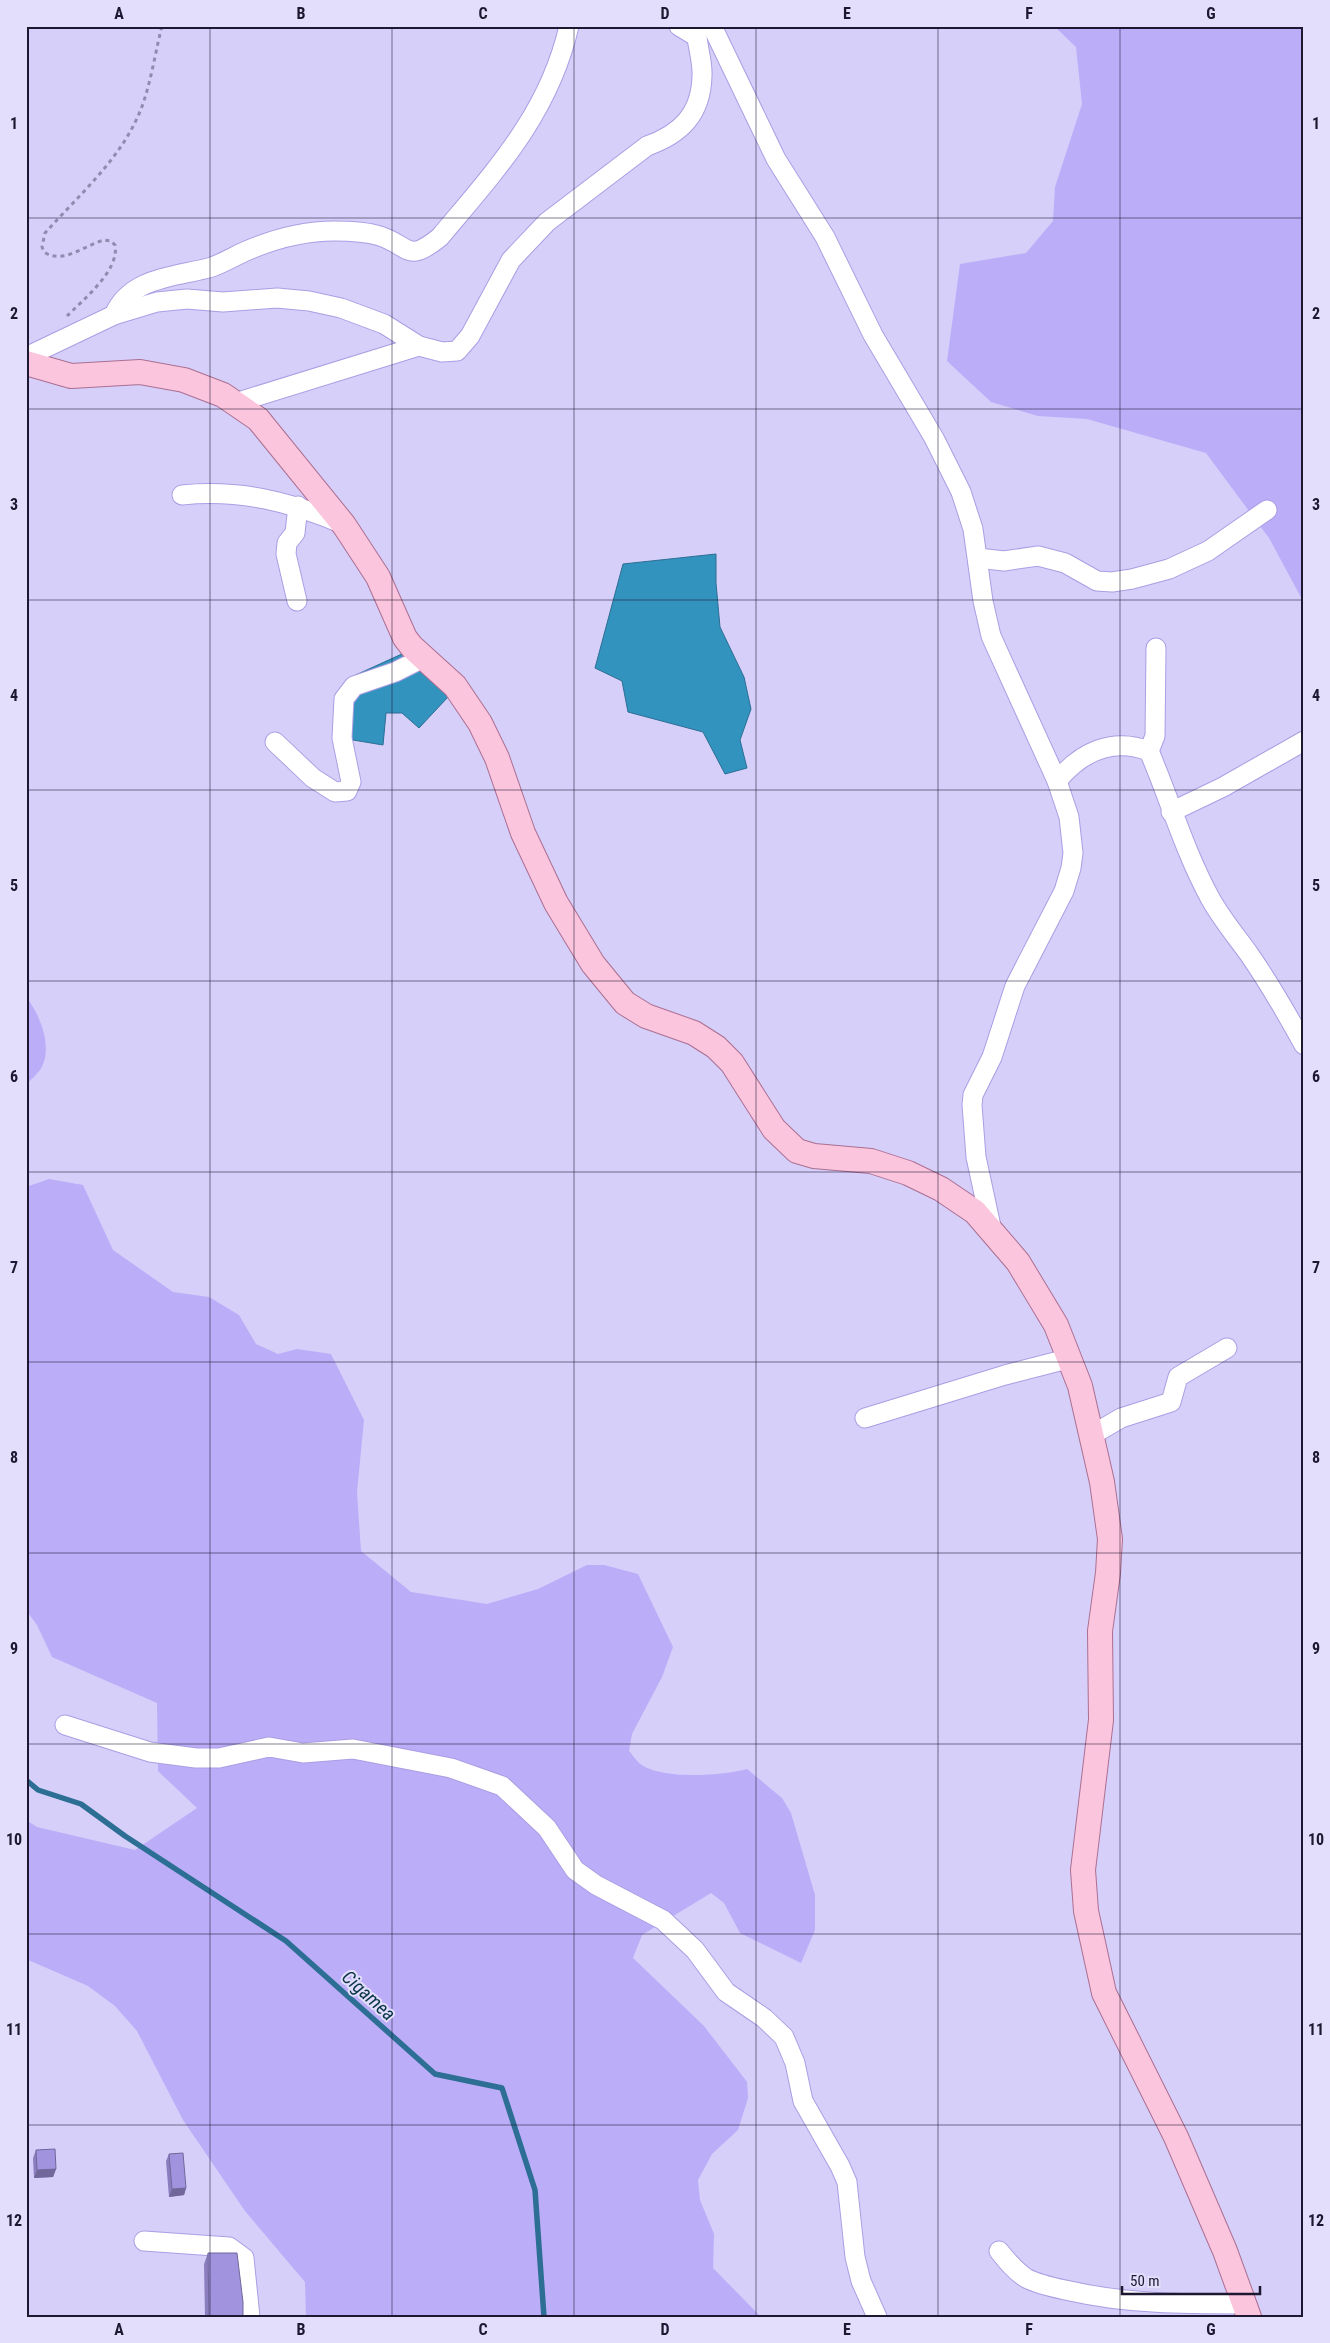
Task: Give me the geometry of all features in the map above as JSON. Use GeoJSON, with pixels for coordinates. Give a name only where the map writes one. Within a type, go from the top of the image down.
{"type":"FeatureCollection","features":[{"type":"Feature","properties":{"kind":"main road"},"geometry":{"type":"LineString","coordinates":[[26,362],[71,376],[121,372],[159,375],[204,386],[235,402],[258,419],[344,525],[378,577],[399,627],[412,647],[455,686],[480,723],[497,758],[523,833],[556,903],[593,964],[625,1004],[646,1016],[694,1033],[716,1047],[732,1063],[774,1129],[797,1151],[814,1156],[871,1161],[908,1173],[941,1189],[974,1212],[1018,1262],[1034,1286],[1056,1325],[1071,1358],[1092,1435],[1102,1482],[1110,1540],[1108,1573],[1100,1631],[1100,1720],[1083,1870],[1088,1927],[1104,1993],[1176,2137],[1225,2251],[1246,2311]]}},
{"type":"Feature","properties":{"kind":"street"},"geometry":{"type":"LineString","coordinates":[[114,315],[123,299],[149,282],[166,276],[213,266],[283,237],[335,231],[379,236],[407,251],[418,251],[428,246],[440,237],[523,134],[552,76],[569,26]]}},
{"type":"Feature","properties":{"kind":"street"},"geometry":{"type":"LineString","coordinates":[[679,26],[702,30]]}},
{"type":"Feature","properties":{"kind":"street"},"geometry":{"type":"LineString","coordinates":[[26,357],[114,315],[157,302],[187,299],[237,302],[290,298],[350,311],[384,324],[419,346],[442,352],[457,351],[474,329],[511,260],[547,222],[647,146],[667,139],[681,129],[691,116],[700,95],[703,74],[702,30]]}},
{"type":"Feature","properties":{"kind":"street"},"geometry":{"type":"LineString","coordinates":[[702,30],[776,160],[825,237],[874,335],[922,417],[951,472],[968,510],[978,558],[983,601],[992,636],[1057,781],[1069,817],[1073,853],[1064,892],[1015,986],[992,1057],[973,1095],[972,1105],[978,1172],[992,1232]]}},
{"type":"Feature","properties":{"kind":"street"},"geometry":{"type":"LineString","coordinates":[[235,402],[419,346]]}},
{"type":"Feature","properties":{"kind":"street"},"geometry":{"type":"LineString","coordinates":[[182,496],[208,493],[232,494],[298,506],[344,525]]}},
{"type":"Feature","properties":{"kind":"street"},"geometry":{"type":"LineString","coordinates":[[297,601],[286,554],[287,543],[295,533],[298,506]]}},
{"type":"Feature","properties":{"kind":"street"},"geometry":{"type":"LineString","coordinates":[[978,558],[1004,561],[1038,556],[1065,563],[1097,581],[1132,580],[1169,569],[1208,551],[1267,510]]}},
{"type":"Feature","properties":{"kind":"street"},"geometry":{"type":"LineString","coordinates":[[1149,751],[1155,736],[1156,648]]}},
{"type":"Feature","properties":{"kind":"street"},"geometry":{"type":"LineString","coordinates":[[275,742],[313,778],[335,792],[347,790],[351,782],[342,738],[344,699],[354,686],[395,672],[424,658]]}},
{"type":"Feature","properties":{"kind":"street"},"geometry":{"type":"LineString","coordinates":[[1171,812],[1223,787],[1304,740]]}},
{"type":"Feature","properties":{"kind":"street"},"geometry":{"type":"LineString","coordinates":[[1057,781],[1068,768],[1090,752],[1124,746],[1137,746],[1149,751],[1160,775],[1171,812],[1211,900],[1250,955],[1304,1045]]}},
{"type":"Feature","properties":{"kind":"street"},"geometry":{"type":"LineString","coordinates":[[1092,1435],[1121,1418],[1171,1402],[1178,1377],[1227,1348]]}},
{"type":"Feature","properties":{"kind":"street"},"geometry":{"type":"LineString","coordinates":[[866,1418],[1005,1375],[1071,1358]]}},
{"type":"Feature","properties":{"kind":"street"},"geometry":{"type":"LineString","coordinates":[[65,1725],[150,1752],[196,1758],[219,1758],[269,1747],[303,1753],[353,1749],[451,1768],[502,1786],[547,1828],[576,1870],[596,1885],[663,1920],[694,1950],[726,1992],[764,2018],[784,2037],[795,2063],[803,2101],[847,2182],[855,2257],[861,2281],[877,2317]]}},
{"type":"Feature","properties":{"kind":"street"},"geometry":{"type":"LineString","coordinates":[[144,2241],[229,2247],[244,2258],[250,2317]]}},
{"type":"Feature","properties":{"kind":"street"},"geometry":{"type":"LineString","coordinates":[[999,2251],[1011,2266],[1027,2278],[1056,2288],[1114,2299],[1246,2311]]}},
{"type":"Feature","properties":{"kind":"path"},"geometry":{"type":"LineString","coordinates":[[65,319],[99,284],[109,270],[114,257],[115,245],[111,241],[104,240],[60,257],[50,256],[44,252],[42,241],[45,233],[80,197],[122,144],[141,109],[162,26]]}},
{"type":"Feature","properties":{"kind":"shaded area"},"geometry":{"type":"Polygon","coordinates":[[[1054,26],[1304,26],[1304,603],[1269,538],[1206,453],[1087,419],[1038,416],[991,402],[947,361],[960,264],[1026,253],[1053,221],[1055,187],[1082,104],[1076,47],[1054,26]]]}},
{"type":"Feature","properties":{"kind":"shaded area"},"geometry":{"type":"Polygon","coordinates":[[[26,997],[36,1013],[44,1032],[46,1052],[40,1070],[26,1084],[26,997]]]}},
{"type":"Feature","properties":{"kind":"shaded area"},"geometry":{"type":"Polygon","coordinates":[[[49,1179],[83,1185],[113,1250],[173,1292],[209,1297],[239,1315],[256,1344],[278,1354],[297,1349],[331,1354],[364,1420],[357,1492],[361,1551],[411,1592],[487,1604],[538,1589],[587,1565],[604,1565],[638,1574],[673,1647],[662,1677],[632,1734],[629,1751],[639,1763],[661,1772],[707,1775],[747,1769],[782,1798],[791,1813],[815,1895],[815,1930],[801,1963],[740,1933],[724,1903],[711,1893],[642,1935],[633,1958],[704,2026],[747,2082],[748,2098],[738,2130],[712,2154],[698,2180],[700,2200],[714,2234],[713,2268],[761,2317],[306,2317],[305,2282],[245,2211],[183,2120],[137,2031],[115,2006],[88,1986],[26,1959],[26,1820],[37,1827],[135,1850],[197,1808],[158,1771],[157,1703],[52,1657],[37,1625],[26,1610],[26,1187],[49,1179]]]}},
{"type":"Feature","properties":{"kind":"water"},"geometry":{"type":"Polygon","coordinates":[[[716,554],[716,583],[720,627],[744,677],[751,709],[740,740],[747,768],[725,774],[703,732],[628,712],[622,681],[595,668],[623,564],[716,554]]]}},
{"type":"Feature","properties":{"kind":"water"},"geometry":{"type":"Polygon","coordinates":[[[404,653],[448,697],[419,728],[402,713],[386,713],[383,745],[341,738],[347,679],[404,653]]]}},
{"type":"Feature","properties":{"kind":"building"},"geometry":{"type":"Polygon","coordinates":[[[55,2149],[56,2169],[37,2170],[36,2150],[55,2149]]]}},
{"type":"Feature","properties":{"kind":"building"},"geometry":{"type":"Polygon","coordinates":[[[183,2153],[186,2188],[172,2189],[169,2154],[183,2153]]]}},
{"type":"Feature","properties":{"kind":"building"},"geometry":{"type":"Polygon","coordinates":[[[208,2253],[237,2253],[243,2317],[209,2317],[208,2253]]]}},
{"type":"Feature","properties":{"kind":"waterway","name":"Cigamea"},"geometry":{"type":"LineString","coordinates":[[26,1780],[38,1790],[81,1804],[125,1836],[286,1941],[435,2074],[502,2088],[535,2190],[544,2317]]}}]}
